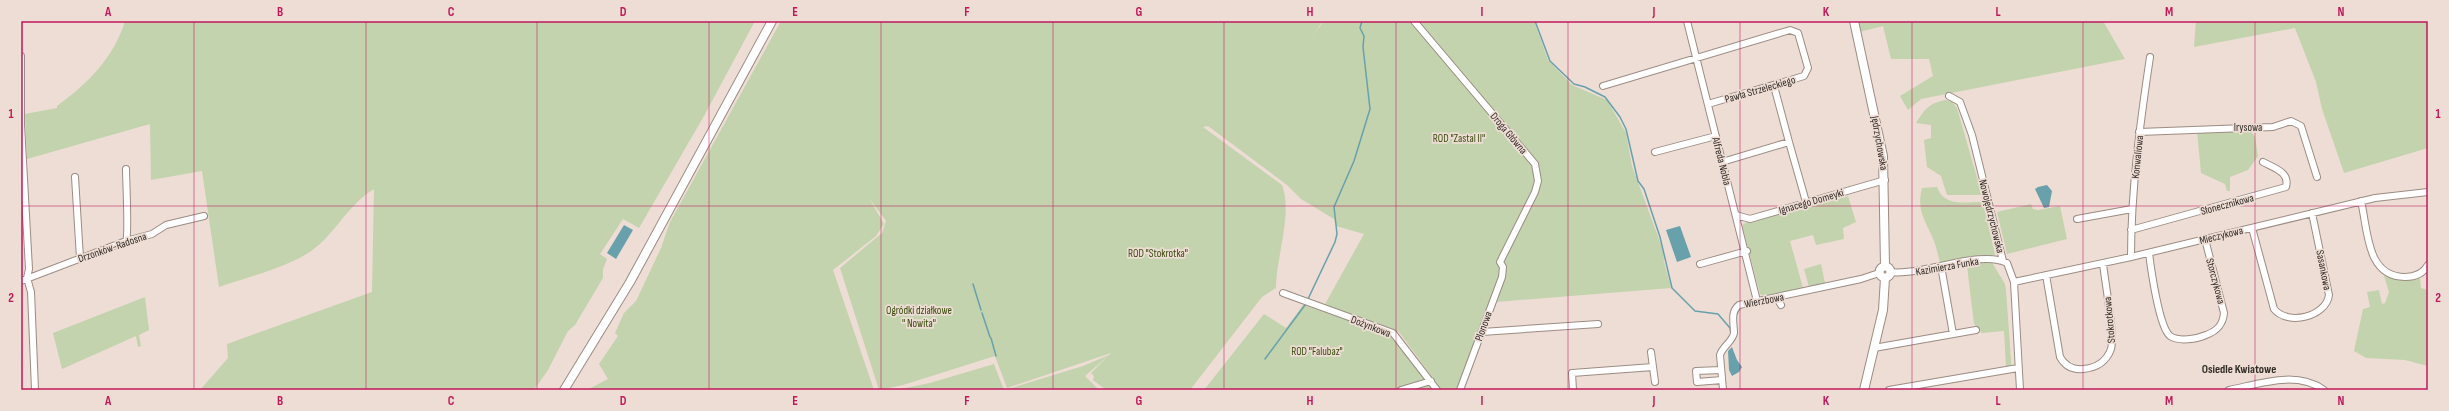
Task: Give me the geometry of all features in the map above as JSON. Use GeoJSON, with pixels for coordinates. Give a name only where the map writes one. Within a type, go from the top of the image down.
{"type":"FeatureCollection","features":[{"type":"Feature","properties":{"kind":"main road"},"geometry":{"type":"LineString","coordinates":[[564,390],[630,282],[772,21]]}},
{"type":"Feature","properties":{"kind":"main road","name":"Jędrzychowska"},"geometry":{"type":"LineString","coordinates":[[1854,21],[1882,146],[1885,180],[1884,306],[1864,390]]}},
{"type":"Feature","properties":{"kind":"street","name":"Droga Główna"},"geometry":{"type":"LineString","coordinates":[[1414,21],[1535,164],[1538,182],[1535,192],[1500,262]]}},
{"type":"Feature","properties":{"kind":"street","name":"Alfreda Nobla"},"geometry":{"type":"LineString","coordinates":[[1688,21],[1722,162],[1747,252],[1757,301]]}},
{"type":"Feature","properties":{"kind":"street","name":"Pawła Strzeleckiego"},"geometry":{"type":"LineString","coordinates":[[1696,57],[1790,30],[1798,33],[1808,68],[1804,76],[1708,104]]}},
{"type":"Feature","properties":{"kind":"street"},"geometry":{"type":"LineString","coordinates":[[21,56],[21,125],[29,269],[24,279],[31,292],[35,390]]}},
{"type":"Feature","properties":{"kind":"street"},"geometry":{"type":"LineString","coordinates":[[1603,86],[1696,57]]}},
{"type":"Feature","properties":{"kind":"street","name":"Konwaliowa"},"geometry":{"type":"LineString","coordinates":[[2131,257],[2132,208],[2139,132],[2150,57]]}},
{"type":"Feature","properties":{"kind":"street"},"geometry":{"type":"LineString","coordinates":[[1774,86],[1806,202]]}},
{"type":"Feature","properties":{"kind":"street","name":"Nowojędrzychowska"},"geometry":{"type":"LineString","coordinates":[[1949,96],[1960,102],[1971,132],[2003,261],[2011,269],[2014,282],[2020,390]]}},
{"type":"Feature","properties":{"kind":"street","name":"Irysowa"},"geometry":{"type":"LineString","coordinates":[[2139,132],[2273,127],[2291,121],[2300,126],[2317,177]]}},
{"type":"Feature","properties":{"kind":"street"},"geometry":{"type":"LineString","coordinates":[[1655,152],[1716,136]]}},
{"type":"Feature","properties":{"kind":"street"},"geometry":{"type":"LineString","coordinates":[[1722,162],[1789,142]]}},
{"type":"Feature","properties":{"kind":"street","name":"Słonecznikowa"},"geometry":{"type":"LineString","coordinates":[[2131,230],[2286,187],[2287,182],[2283,173],[2263,162]]}},
{"type":"Feature","properties":{"kind":"street"},"geometry":{"type":"LineString","coordinates":[[126,169],[126,211],[128,232],[126,241]]}},
{"type":"Feature","properties":{"kind":"street"},"geometry":{"type":"LineString","coordinates":[[75,177],[80,258]]}},
{"type":"Feature","properties":{"kind":"street","name":"Ignacego Domeyki"},"geometry":{"type":"LineString","coordinates":[[1736,215],[1750,219],[1885,180]]}},
{"type":"Feature","properties":{"kind":"street","name":"Mieczykowa"},"geometry":{"type":"LineString","coordinates":[[2014,282],[2103,264],[2361,201],[2389,195],[2428,192]]}},
{"type":"Feature","properties":{"kind":"street"},"geometry":{"type":"LineString","coordinates":[[2361,201],[2374,258],[2381,270],[2391,276],[2411,277],[2420,273],[2428,265]]}},
{"type":"Feature","properties":{"kind":"street"},"geometry":{"type":"LineString","coordinates":[[2077,219],[2132,208]]}},
{"type":"Feature","properties":{"kind":"street","name":"Sasankowa"},"geometry":{"type":"LineString","coordinates":[[2252,228],[2274,309],[2283,316],[2291,318],[2315,313],[2326,305],[2329,292],[2312,213]]}},
{"type":"Feature","properties":{"kind":"street","name":"Drzonków-Radosna"},"geometry":{"type":"LineString","coordinates":[[24,279],[126,241],[152,234],[166,225],[204,216]]}},
{"type":"Feature","properties":{"kind":"street","name":"Storczykowa"},"geometry":{"type":"LineString","coordinates":[[2149,253],[2162,321],[2167,332],[2176,338],[2202,337],[2218,328],[2223,322],[2224,313],[2205,239]]}},
{"type":"Feature","properties":{"kind":"street"},"geometry":{"type":"LineString","coordinates":[[1700,264],[1747,252]]}},
{"type":"Feature","properties":{"kind":"street","name":"Kazimierza Funka"},"geometry":{"type":"LineString","coordinates":[[1885,272],[1907,273],[1992,258],[2003,261]]}},
{"type":"Feature","properties":{"kind":"street","name":"Plonowa"},"geometry":{"type":"LineString","coordinates":[[1460,390],[1502,276],[1503,267],[1500,262]]}},
{"type":"Feature","properties":{"kind":"street","name":"Stokrotkowa"},"geometry":{"type":"LineString","coordinates":[[2046,275],[2060,357],[2064,363],[2072,368],[2090,368],[2105,360],[2112,345],[2103,264]]}},
{"type":"Feature","properties":{"kind":"street"},"geometry":{"type":"LineString","coordinates":[[1942,266],[1953,334]]}},
{"type":"Feature","properties":{"kind":"street","name":"Wierzbowa"},"geometry":{"type":"LineString","coordinates":[[1723,390],[1720,352],[1734,333],[1732,321],[1734,310],[1739,305],[1777,298],[1885,272]]}},
{"type":"Feature","properties":{"kind":"street","name":"Dożynkowa"},"geometry":{"type":"LineString","coordinates":[[1283,293],[1393,333],[1437,390]]}},
{"type":"Feature","properties":{"kind":"street"},"geometry":{"type":"LineString","coordinates":[[1777,298],[1781,305]]}},
{"type":"Feature","properties":{"kind":"street"},"geometry":{"type":"LineString","coordinates":[[1482,332],[1598,324]]}},
{"type":"Feature","properties":{"kind":"street"},"geometry":{"type":"LineString","coordinates":[[1874,348],[1976,330]]}},
{"type":"Feature","properties":{"kind":"street"},"geometry":{"type":"LineString","coordinates":[[1651,352],[1655,382]]}},
{"type":"Feature","properties":{"kind":"street"},"geometry":{"type":"LineString","coordinates":[[1573,390],[1572,373],[1653,367]]}},
{"type":"Feature","properties":{"kind":"street"},"geometry":{"type":"LineString","coordinates":[[1889,390],[2018,368]]}},
{"type":"Feature","properties":{"kind":"street"},"geometry":{"type":"LineString","coordinates":[[1721,370],[1696,371],[1697,382],[1722,380]]}},
{"type":"Feature","properties":{"kind":"street"},"geometry":{"type":"LineString","coordinates":[[2229,390],[2294,380],[2310,382],[2324,390]]}},
{"type":"Feature","properties":{"kind":"street"},"geometry":{"type":"LineString","coordinates":[[1400,390],[1430,382]]}},
{"type":"Feature","properties":{"kind":"green space"},"geometry":{"type":"Polygon","coordinates":[[[125,21],[755,21],[704,116],[639,228],[623,219],[600,254],[607,259],[603,269],[603,278],[575,325],[568,331],[548,370],[534,390],[200,390],[228,358],[227,344],[372,292],[374,189],[364,196],[348,212],[317,247],[308,253],[277,268],[219,287],[202,171],[151,180],[150,124],[27,159],[25,114],[57,108],[57,106],[79,89],[107,58],[114,47],[125,21]]]}},
{"type":"Feature","properties":{"kind":"green space"},"geometry":{"type":"Polygon","coordinates":[[[781,21],[1323,21],[1312,36],[1324,21],[1534,21],[1548,60],[1572,85],[1607,100],[1626,133],[1632,166],[1663,250],[1664,262],[1671,288],[1495,302],[1481,327],[1458,390],[1442,390],[1399,332],[1324,306],[1364,234],[1336,226],[1334,219],[1301,199],[1287,185],[1208,126],[1203,127],[1282,185],[1286,209],[1276,288],[1262,297],[1190,390],[1106,390],[1093,380],[1094,376],[1091,373],[1111,353],[1007,388],[995,356],[903,385],[879,390],[840,268],[882,233],[886,221],[869,198],[884,224],[876,236],[833,270],[874,390],[587,390],[608,379],[599,364],[618,336],[615,333],[624,313],[636,301],[661,248],[670,222],[781,21]]]}},
{"type":"Feature","properties":{"kind":"green space"},"geometry":{"type":"Polygon","coordinates":[[[1859,21],[2103,21],[2125,59],[1921,99],[1908,110],[1900,96],[1933,76],[1929,59],[1891,59],[1883,26],[1859,32],[1859,21]]]}},
{"type":"Feature","properties":{"kind":"green space"},"geometry":{"type":"Polygon","coordinates":[[[2196,21],[2428,21],[2428,148],[2344,173],[2322,109],[2316,82],[2295,28],[2194,47],[2196,21]]]}},
{"type":"Feature","properties":{"kind":"green space"},"geometry":{"type":"Polygon","coordinates":[[[1946,100],[1952,102],[1957,108],[1982,195],[1947,195],[1941,176],[1927,167],[1924,140],[1931,138],[1931,125],[1916,123],[1928,107],[1946,100]]]}},
{"type":"Feature","properties":{"kind":"green space"},"geometry":{"type":"Polygon","coordinates":[[[2249,129],[2255,137],[2258,156],[2248,170],[2230,177],[2230,191],[2227,191],[2225,184],[2201,173],[2197,131],[2249,129]]]}},
{"type":"Feature","properties":{"kind":"green space"},"geometry":{"type":"Polygon","coordinates":[[[1937,187],[1940,193],[1950,201],[1962,203],[1983,202],[1995,255],[1941,265],[1934,241],[1923,216],[1920,203],[1922,188],[1937,187]]]}},
{"type":"Feature","properties":{"kind":"green space"},"geometry":{"type":"Polygon","coordinates":[[[1848,196],[1856,222],[1843,228],[1844,239],[1816,245],[1813,235],[1790,241],[1803,288],[1764,296],[1760,294],[1742,225],[1749,221],[1802,209],[1848,196]]]}},
{"type":"Feature","properties":{"kind":"green space"},"geometry":{"type":"Polygon","coordinates":[[[2031,204],[2033,209],[2038,210],[2060,206],[2067,239],[2007,254],[1997,212],[2031,204]]]}},
{"type":"Feature","properties":{"kind":"green space"},"geometry":{"type":"Polygon","coordinates":[[[1991,261],[2005,284],[2006,290],[2011,365],[2006,367],[2004,331],[1982,333],[1974,324],[1967,266],[1991,261]]]}},
{"type":"Feature","properties":{"kind":"green space"},"geometry":{"type":"Polygon","coordinates":[[[1821,264],[1825,283],[1809,287],[1804,269],[1821,264]]]}},
{"type":"Feature","properties":{"kind":"green space"},"geometry":{"type":"Polygon","coordinates":[[[2384,276],[2400,279],[2420,278],[2421,288],[2428,290],[2428,366],[2405,360],[2366,358],[2354,351],[2363,309],[2370,307],[2367,292],[2379,290],[2382,304],[2385,303],[2389,292],[2384,276]]]}},
{"type":"Feature","properties":{"kind":"green space"},"geometry":{"type":"Polygon","coordinates":[[[145,297],[149,330],[139,335],[141,346],[138,347],[136,336],[62,369],[53,333],[145,297]]]}},
{"type":"Feature","properties":{"kind":"green space","name":"ROD \"Falubaz\""},"geometry":{"type":"Polygon","coordinates":[[[1303,305],[1382,331],[1394,338],[1433,390],[1204,390],[1264,314],[1286,328],[1303,305]]]}},
{"type":"Feature","properties":{"kind":"green space"},"geometry":{"type":"Polygon","coordinates":[[[1109,355],[1085,376],[1099,390],[1005,390],[1083,366],[1109,355]]]}},
{"type":"Feature","properties":{"kind":"green space"},"geometry":{"type":"Polygon","coordinates":[[[994,364],[1004,390],[895,390],[930,383],[994,364]]]}},
{"type":"Feature","properties":{"kind":"water"},"geometry":{"type":"Polygon","coordinates":[[[2047,185],[2052,191],[2049,207],[2044,208],[2035,189],[2047,185]]]}},
{"type":"Feature","properties":{"kind":"water"},"geometry":{"type":"Polygon","coordinates":[[[624,225],[633,230],[616,259],[607,253],[624,225]]]}},
{"type":"Feature","properties":{"kind":"water"},"geometry":{"type":"Polygon","coordinates":[[[1680,226],[1691,257],[1677,262],[1666,230],[1680,226]]]}},
{"type":"Feature","properties":{"kind":"water"},"geometry":{"type":"Polygon","coordinates":[[[1732,347],[1737,360],[1742,367],[1739,372],[1732,376],[1729,370],[1728,351],[1732,347]]]}},
{"type":"Feature","properties":{"kind":"waterway"},"geometry":{"type":"LineString","coordinates":[[1308,299],[1335,242],[1337,234],[1334,207],[1354,161],[1370,109],[1363,47],[1364,36],[1360,28],[1362,21]]}},
{"type":"Feature","properties":{"kind":"waterway"},"geometry":{"type":"LineString","coordinates":[[1535,21],[1550,61],[1574,84],[1585,87],[1605,97],[1620,117],[1626,129],[1638,181],[1644,189],[1660,237],[1672,288],[1695,311],[1718,314],[1730,328],[1731,334]]}},
{"type":"Feature","properties":{"kind":"waterway"},"geometry":{"type":"LineString","coordinates":[[973,284],[981,310]]}},
{"type":"Feature","properties":{"kind":"waterway"},"geometry":{"type":"LineString","coordinates":[[1265,359],[1305,305]]}},
{"type":"Feature","properties":{"kind":"waterway"},"geometry":{"type":"LineString","coordinates":[[982,313],[990,337]]}},
{"type":"Feature","properties":{"kind":"waterway"},"geometry":{"type":"LineString","coordinates":[[991,338],[996,356]]}},
{"type":"Feature","properties":{"kind":"district","name":"Osiedle Kwiatowe"},"geometry":{"type":"Point","coordinates":[2239,369]}},
{"type":"Feature","properties":{"kind":"park label","name":"ROD \"Zastal II\""},"geometry":{"type":"Point","coordinates":[1459,138]}},
{"type":"Feature","properties":{"kind":"park label","name":"ROD \"Stokrotka\""},"geometry":{"type":"Point","coordinates":[1158,253]}},
{"type":"Feature","properties":{"kind":"park label","name":"Ogródki działkowe \" Nowita\""},"geometry":{"type":"Point","coordinates":[919,316]}}]}
